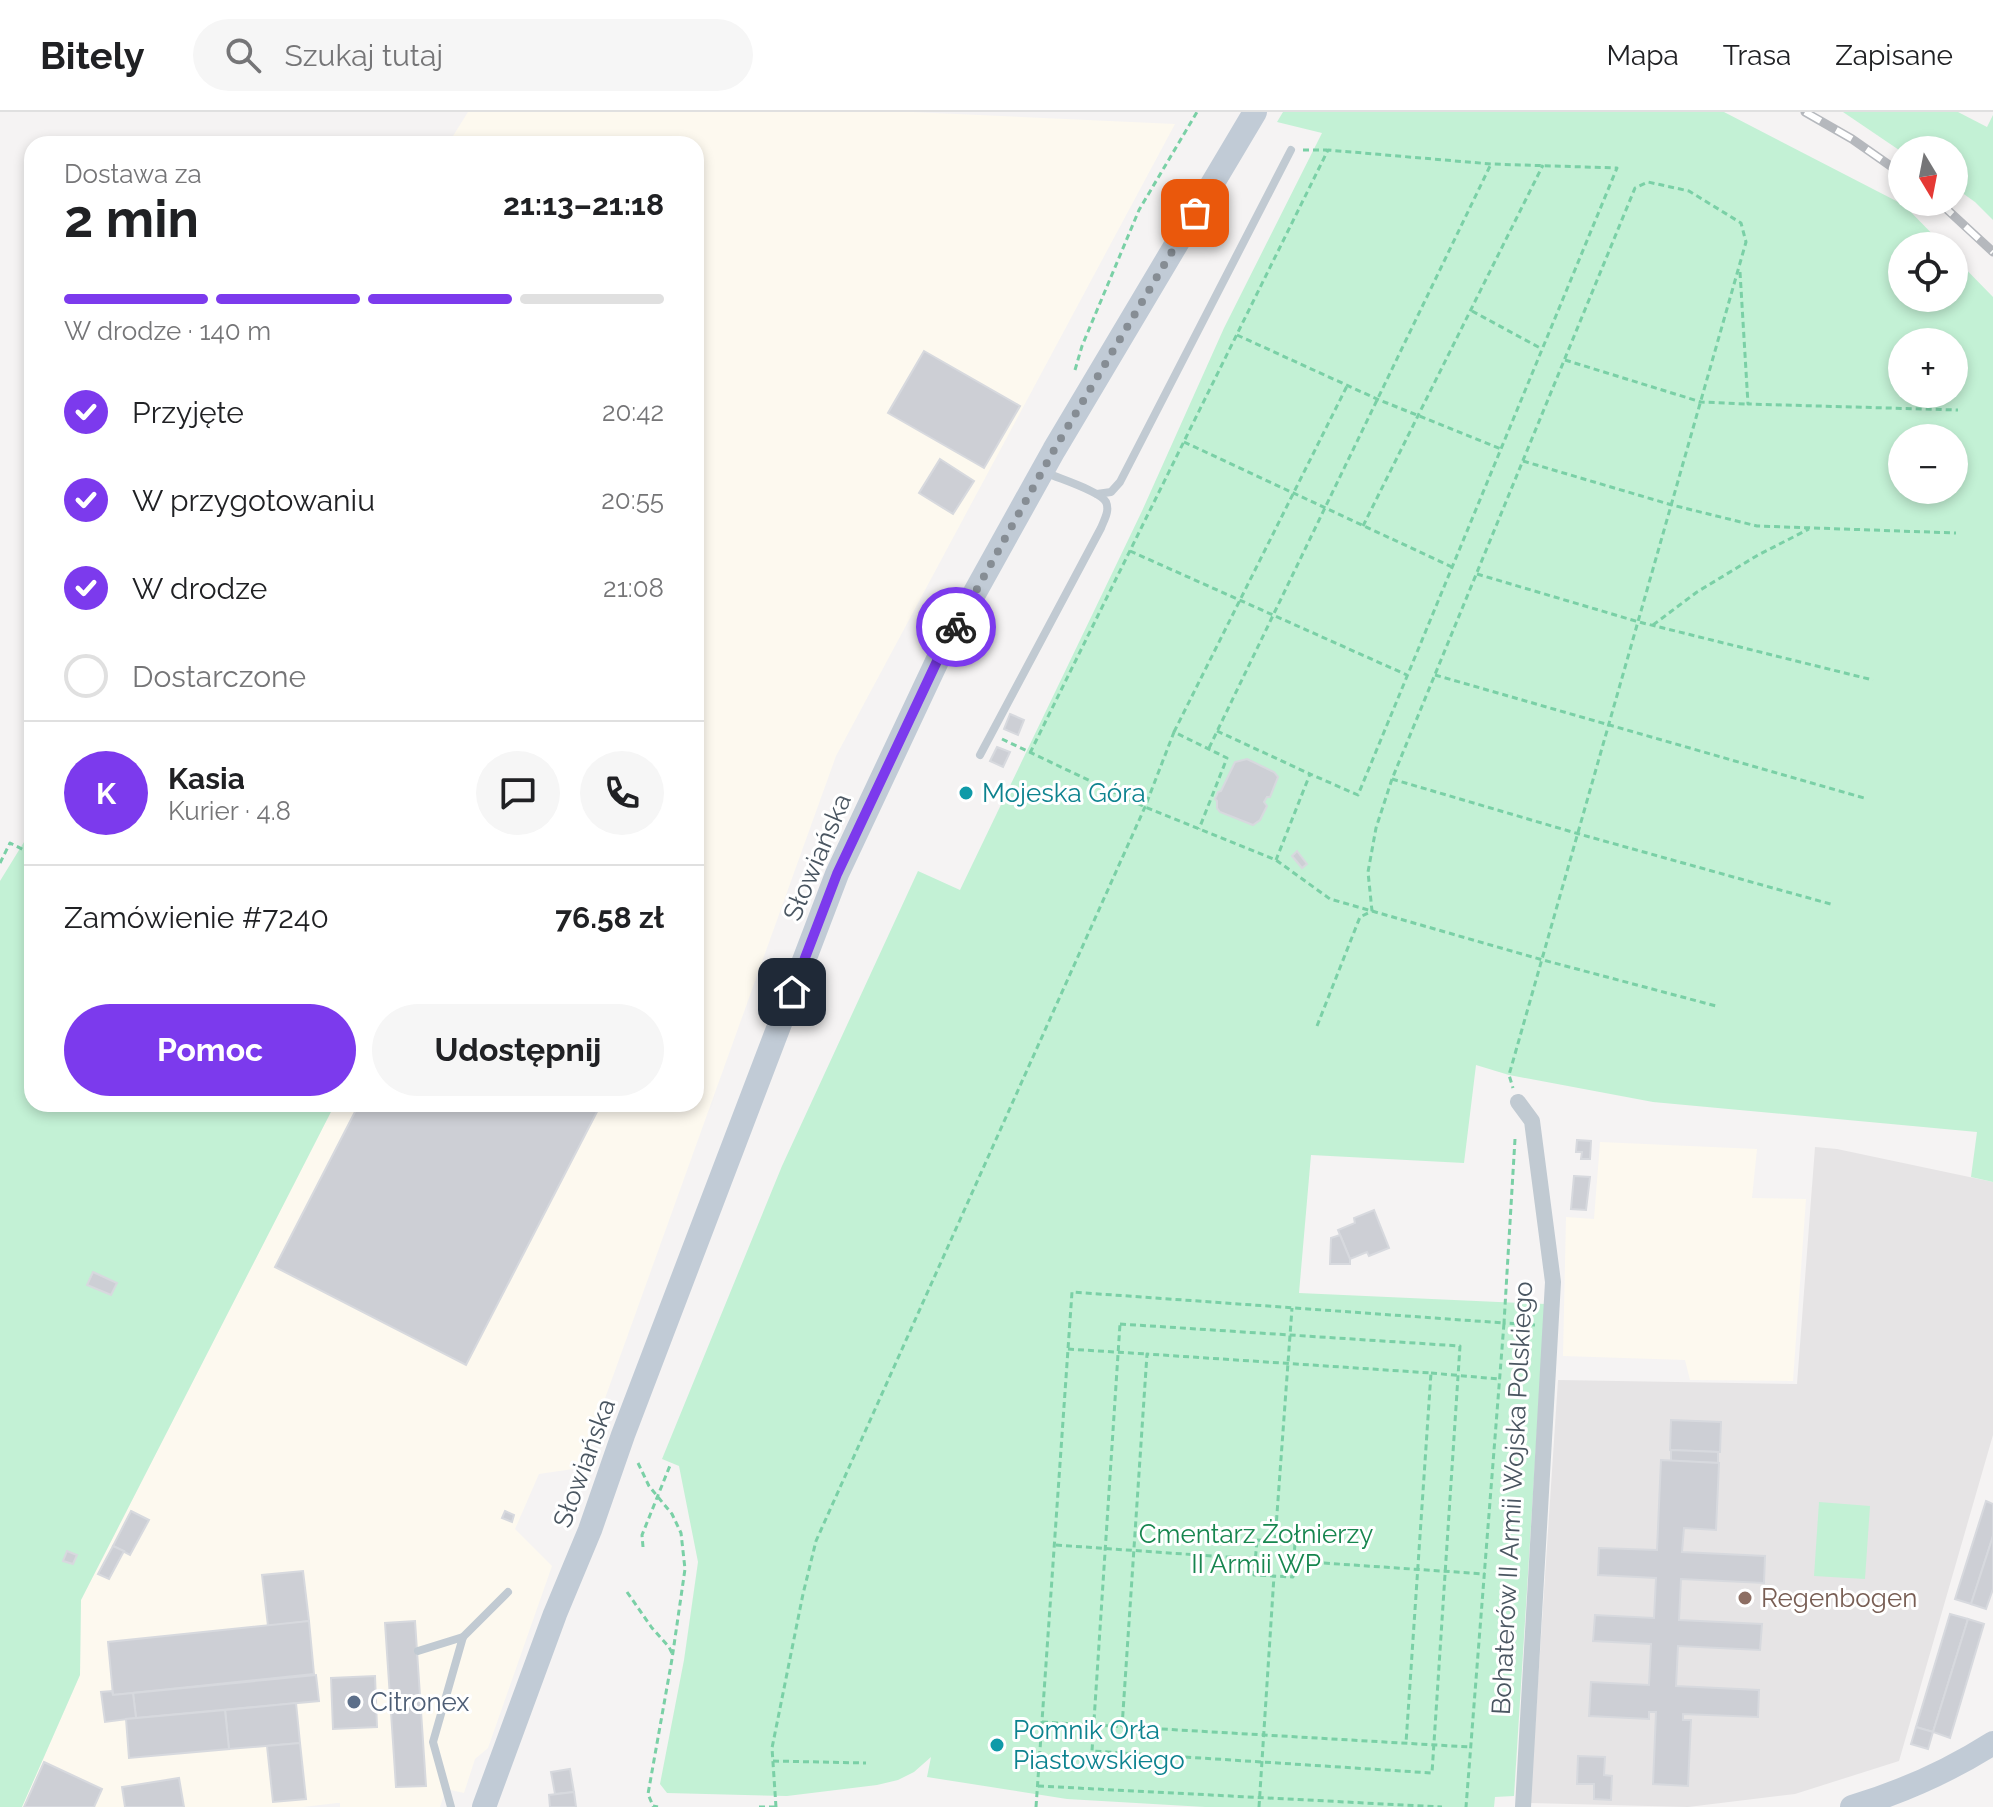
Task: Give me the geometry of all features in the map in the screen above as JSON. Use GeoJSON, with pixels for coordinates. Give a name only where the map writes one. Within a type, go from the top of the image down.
{"type":"FeatureCollection","features":[{"type":"Feature","properties":{"kind":"street","name":"Słowiańska"},"geometry":{"type":"LineString","coordinates":[[484,1807],[837,874],[939,657],[1042,471],[1255,112]]}},
{"type":"Feature","properties":{"kind":"street","name":"Bohaterów II Armii Wojska Polskiego"},"geometry":{"type":"LineString","coordinates":[[1518,1102],[1532,1121],[1553,1282],[1523,1807]]}},
{"type":"Feature","properties":{"kind":"street"},"geometry":{"type":"LineString","coordinates":[[1852,1807],[1943,1773],[1993,1743]]}},
{"type":"Feature","properties":{"kind":"lane"},"geometry":{"type":"LineString","coordinates":[[1097,494],[1111,492],[1120,482],[1291,150]]}},
{"type":"Feature","properties":{"kind":"lane"},"geometry":{"type":"LineString","coordinates":[[980,755],[1107,512],[1106,502],[1097,494],[1042,471]]}},
{"type":"Feature","properties":{"kind":"lane"},"geometry":{"type":"LineString","coordinates":[[418,1651],[463,1637],[508,1592]]}},
{"type":"Feature","properties":{"kind":"lane"},"geometry":{"type":"LineString","coordinates":[[451,1807],[433,1742],[463,1637]]}},
{"type":"Feature","properties":{"kind":"path"},"geometry":{"type":"LineString","coordinates":[[1075,370],[1082,346],[1139,210],[1197,112]]}},
{"type":"Feature","properties":{"kind":"path"},"geometry":{"type":"LineString","coordinates":[[1217,731],[1358,795],[1617,168],[1491,164],[1328,150],[1291,150]]}},
{"type":"Feature","properties":{"kind":"path"},"geometry":{"type":"LineString","coordinates":[[1030,753],[1328,150]]}},
{"type":"Feature","properties":{"kind":"path"},"geometry":{"type":"LineString","coordinates":[[1208,749],[1491,164]]}},
{"type":"Feature","properties":{"kind":"path"},"geometry":{"type":"LineString","coordinates":[[1363,526],[1543,165]]}},
{"type":"Feature","properties":{"kind":"path"},"geometry":{"type":"LineString","coordinates":[[1372,911],[1368,872],[1376,828],[1392,779],[1635,188],[1648,182],[1689,191],[1741,223],[1746,242],[1509,1075],[1518,1102],[1466,1807]]}},
{"type":"Feature","properties":{"kind":"path"},"geometry":{"type":"LineString","coordinates":[[1739,268],[1748,404]]}},
{"type":"Feature","properties":{"kind":"path"},"geometry":{"type":"LineString","coordinates":[[1471,310],[1542,349]]}},
{"type":"Feature","properties":{"kind":"path"},"geometry":{"type":"LineString","coordinates":[[1237,335],[1377,399],[1501,449]]}},
{"type":"Feature","properties":{"kind":"path"},"geometry":{"type":"LineString","coordinates":[[1565,360],[1701,402],[1958,410]]}},
{"type":"Feature","properties":{"kind":"path"},"geometry":{"type":"LineString","coordinates":[[759,1807],[776,1807],[772,1748],[816,1541],[1145,807],[1174,732],[1347,386]]}},
{"type":"Feature","properties":{"kind":"path"},"geometry":{"type":"LineString","coordinates":[[1184,442],[1452,567]]}},
{"type":"Feature","properties":{"kind":"path"},"geometry":{"type":"LineString","coordinates":[[1523,461],[1672,505],[1757,526],[1956,533]]}},
{"type":"Feature","properties":{"kind":"path"},"geometry":{"type":"LineString","coordinates":[[1653,625],[1709,584],[1812,528]]}},
{"type":"Feature","properties":{"kind":"path"},"geometry":{"type":"LineString","coordinates":[[1130,551],[1407,675]]}},
{"type":"Feature","properties":{"kind":"path"},"geometry":{"type":"LineString","coordinates":[[1477,574],[1639,622],[1873,680]]}},
{"type":"Feature","properties":{"kind":"path"},"geometry":{"type":"LineString","coordinates":[[1435,675],[1864,798]]}},
{"type":"Feature","properties":{"kind":"path"},"geometry":{"type":"LineString","coordinates":[[1174,732],[1227,758],[1199,829]]}},
{"type":"Feature","properties":{"kind":"path"},"geometry":{"type":"LineString","coordinates":[[991,734],[1145,807],[1276,860],[1330,899],[1716,1006]]}},
{"type":"Feature","properties":{"kind":"path"},"geometry":{"type":"LineString","coordinates":[[1276,860],[1310,774]]}},
{"type":"Feature","properties":{"kind":"path"},"geometry":{"type":"LineString","coordinates":[[1392,779],[1834,905]]}},
{"type":"Feature","properties":{"kind":"path"},"geometry":{"type":"LineString","coordinates":[[0,863],[10,843],[24,850]]}},
{"type":"Feature","properties":{"kind":"path"},"geometry":{"type":"LineString","coordinates":[[1317,1026],[1360,917],[1372,911]]}},
{"type":"Feature","properties":{"kind":"path"},"geometry":{"type":"LineString","coordinates":[[1036,1807],[1072,1292],[1551,1326]]}},
{"type":"Feature","properties":{"kind":"path"},"geometry":{"type":"LineString","coordinates":[[1275,1541],[1292,1308]]}},
{"type":"Feature","properties":{"kind":"path"},"geometry":{"type":"LineString","coordinates":[[1120,1324],[1290,1335],[1460,1346],[1432,1773],[1092,1751],[1120,1324]]}},
{"type":"Feature","properties":{"kind":"path"},"geometry":{"type":"LineString","coordinates":[[1068,1349],[1499,1379]]}},
{"type":"Feature","properties":{"kind":"path"},"geometry":{"type":"LineString","coordinates":[[1122,1727],[1147,1354]]}},
{"type":"Feature","properties":{"kind":"path"},"geometry":{"type":"LineString","coordinates":[[1406,1743],[1431,1373]]}},
{"type":"Feature","properties":{"kind":"path"},"geometry":{"type":"LineString","coordinates":[[638,1463],[649,1486],[672,1514],[681,1533],[685,1569],[648,1794],[653,1806],[658,1807]]}},
{"type":"Feature","properties":{"kind":"path"},"geometry":{"type":"LineString","coordinates":[[643,1547],[642,1535],[671,1463]]}},
{"type":"Feature","properties":{"kind":"path"},"geometry":{"type":"LineString","coordinates":[[1257,1540],[1295,1542],[1293,1577],[1254,1575],[1255,1559],[1257,1540]]}},
{"type":"Feature","properties":{"kind":"path"},"geometry":{"type":"LineString","coordinates":[[1054,1545],[1255,1559]]}},
{"type":"Feature","properties":{"kind":"path"},"geometry":{"type":"LineString","coordinates":[[1294,1561],[1485,1574]]}},
{"type":"Feature","properties":{"kind":"path"},"geometry":{"type":"LineString","coordinates":[[1259,1807],[1274,1576]]}},
{"type":"Feature","properties":{"kind":"path"},"geometry":{"type":"LineString","coordinates":[[627,1592],[673,1655]]}},
{"type":"Feature","properties":{"kind":"path"},"geometry":{"type":"LineString","coordinates":[[1042,1722],[1471,1747]]}},
{"type":"Feature","properties":{"kind":"path"},"geometry":{"type":"LineString","coordinates":[[773,1761],[866,1763]]}},
{"type":"Feature","properties":{"kind":"path"},"geometry":{"type":"LineString","coordinates":[[1038,1786],[1442,1807]]}},
{"type":"Feature","properties":{"kind":"shaded area","name":"Citronex"},"geometry":{"type":"Polygon","coordinates":[[[468,112],[912,112],[1175,124],[836,756],[580,1468],[539,1474],[515,1529],[552,1566],[488,1748],[475,1759],[464,1793],[446,1789],[440,1807],[340,1807],[337,1803],[303,1807],[22,1807],[80,1675],[81,1600],[331,1112],[704,1112],[704,136],[453,136],[468,112]]]}},
{"type":"Feature","properties":{"kind":"shaded area"},"geometry":{"type":"Polygon","coordinates":[[[1600,1142],[1757,1149],[1752,1198],[1806,1199],[1793,1381],[1690,1380],[1685,1360],[1563,1356],[1566,1217],[1594,1219],[1600,1142]]]}},
{"type":"Feature","properties":{"kind":"shaded area","name":"Regenbogen"},"geometry":{"type":"Polygon","coordinates":[[[1815,1147],[1993,1182],[1993,1435],[1899,1761],[1795,1794],[1688,1807],[1530,1803],[1558,1380],[1797,1384],[1815,1147]]]}},
{"type":"Feature","properties":{"kind":"green space","name":"Cmentarz Żołnierzy II Armii WP"},"geometry":{"type":"Polygon","coordinates":[[[1283,112],[1724,112],[1888,197],[1888,216],[1915,216],[1930,232],[1888,232],[1888,312],[1968,312],[1968,271],[1993,297],[1993,1182],[1971,1177],[1977,1132],[1653,1102],[1509,1075],[1476,1065],[1464,1163],[1311,1155],[1299,1293],[1545,1304],[1514,1796],[1495,1797],[1494,1807],[1205,1807],[1067,1799],[927,1777],[931,1757],[914,1772],[877,1785],[787,1796],[667,1793],[660,1784],[684,1660],[698,1562],[679,1466],[662,1459],[782,1166],[918,871],[960,890],[1142,511],[1224,328],[1322,133],[1277,122],[1283,112]]]}},
{"type":"Feature","properties":{"kind":"green space"},"geometry":{"type":"Polygon","coordinates":[[[1843,112],[1958,112],[1987,127],[1993,115],[1993,220],[1968,197],[1968,136],[1888,136],[1888,143],[1843,112]]]}},
{"type":"Feature","properties":{"kind":"green space"},"geometry":{"type":"Polygon","coordinates":[[[24,842],[24,1112],[331,1112],[81,1600],[80,1675],[22,1807],[0,1807],[0,881],[24,842]]]}},
{"type":"Feature","properties":{"kind":"green space"},"geometry":{"type":"Polygon","coordinates":[[[1819,1502],[1870,1506],[1865,1579],[1814,1576],[1819,1502]]]}},
{"type":"Feature","properties":{"kind":"building"},"geometry":{"type":"Polygon","coordinates":[[[924,351],[1020,406],[984,468],[888,413],[924,351]]]}},
{"type":"Feature","properties":{"kind":"building"},"geometry":{"type":"Polygon","coordinates":[[[940,459],[974,481],[953,514],[919,493],[940,459]]]}},
{"type":"Feature","properties":{"kind":"building"},"geometry":{"type":"Polygon","coordinates":[[[1010,714],[1024,720],[1018,735],[1004,729],[1010,714]]]}},
{"type":"Feature","properties":{"kind":"building"},"geometry":{"type":"Polygon","coordinates":[[[997,747],[1010,752],[1003,767],[990,761],[997,747]]]}},
{"type":"Feature","properties":{"kind":"building"},"geometry":{"type":"Polygon","coordinates":[[[1247,759],[1278,777],[1270,797],[1264,802],[1267,806],[1260,820],[1253,825],[1220,812],[1215,799],[1235,762],[1247,759]]]}},
{"type":"Feature","properties":{"kind":"building"},"geometry":{"type":"Polygon","coordinates":[[[1297,851],[1307,864],[1302,868],[1292,856],[1297,851]]]}},
{"type":"Feature","properties":{"kind":"building"},"geometry":{"type":"Polygon","coordinates":[[[355,1112],[597,1112],[466,1365],[275,1267],[355,1112]]]}},
{"type":"Feature","properties":{"kind":"building"},"geometry":{"type":"Polygon","coordinates":[[[1577,1140],[1591,1141],[1590,1159],[1581,1159],[1582,1152],[1576,1152],[1577,1140]]]}},
{"type":"Feature","properties":{"kind":"building"},"geometry":{"type":"Polygon","coordinates":[[[1574,1176],[1590,1177],[1586,1210],[1571,1209],[1574,1176]]]}},
{"type":"Feature","properties":{"kind":"building"},"geometry":{"type":"Polygon","coordinates":[[[1374,1210],[1389,1248],[1350,1259],[1338,1230],[1355,1223],[1354,1218],[1374,1210]]]}},
{"type":"Feature","properties":{"kind":"building"},"geometry":{"type":"Polygon","coordinates":[[[1340,1235],[1350,1264],[1330,1264],[1331,1238],[1340,1235]]]}},
{"type":"Feature","properties":{"kind":"building"},"geometry":{"type":"Polygon","coordinates":[[[93,1272],[117,1283],[111,1295],[87,1285],[93,1272]]]}},
{"type":"Feature","properties":{"kind":"building"},"geometry":{"type":"Polygon","coordinates":[[[1671,1420],[1721,1422],[1720,1452],[1670,1450],[1671,1420]]]}},
{"type":"Feature","properties":{"kind":"building"},"geometry":{"type":"Polygon","coordinates":[[[1671,1450],[1718,1452],[1718,1463],[1671,1461],[1671,1450]]]}},
{"type":"Feature","properties":{"kind":"building"},"geometry":{"type":"Polygon","coordinates":[[[1661,1460],[1719,1463],[1716,1530],[1684,1528],[1682,1552],[1765,1556],[1764,1583],[1681,1579],[1679,1620],[1762,1624],[1760,1650],[1678,1646],[1676,1686],[1759,1690],[1758,1717],[1683,1714],[1683,1720],[1691,1720],[1688,1786],[1653,1784],[1656,1712],[1649,1712],[1649,1719],[1589,1716],[1591,1682],[1649,1685],[1651,1644],[1593,1641],[1595,1615],[1654,1618],[1656,1578],[1598,1575],[1599,1548],[1657,1550],[1661,1460]]]}},
{"type":"Feature","properties":{"kind":"building"},"geometry":{"type":"Polygon","coordinates":[[[1986,1501],[1993,1504],[1993,1536],[1971,1604],[1955,1599],[1986,1501]]]}},
{"type":"Feature","properties":{"kind":"building"},"geometry":{"type":"Polygon","coordinates":[[[131,1511],[149,1520],[130,1555],[113,1546],[131,1511]]]}},
{"type":"Feature","properties":{"kind":"building"},"geometry":{"type":"Polygon","coordinates":[[[505,1511],[514,1515],[512,1522],[502,1518],[505,1511]]]}},
{"type":"Feature","properties":{"kind":"building"},"geometry":{"type":"Polygon","coordinates":[[[1993,1536],[1993,1589],[1986,1609],[1971,1604],[1993,1536]]]}},
{"type":"Feature","properties":{"kind":"building"},"geometry":{"type":"Polygon","coordinates":[[[113,1546],[124,1551],[109,1579],[98,1574],[113,1546]]]}},
{"type":"Feature","properties":{"kind":"building"},"geometry":{"type":"Polygon","coordinates":[[[67,1551],[77,1555],[73,1564],[63,1561],[67,1551]]]}},
{"type":"Feature","properties":{"kind":"building"},"geometry":{"type":"Polygon","coordinates":[[[303,1571],[309,1621],[268,1626],[262,1575],[303,1571]]]}},
{"type":"Feature","properties":{"kind":"building"},"geometry":{"type":"Polygon","coordinates":[[[1950,1614],[1968,1619],[1933,1732],[1916,1727],[1950,1614]]]}},
{"type":"Feature","properties":{"kind":"building"},"geometry":{"type":"Polygon","coordinates":[[[1968,1619],[1984,1624],[1950,1738],[1933,1732],[1968,1619]]]}},
{"type":"Feature","properties":{"kind":"building"},"geometry":{"type":"Polygon","coordinates":[[[309,1621],[314,1674],[113,1695],[108,1642],[309,1621]]]}},
{"type":"Feature","properties":{"kind":"building"},"geometry":{"type":"Polygon","coordinates":[[[415,1621],[426,1786],[396,1787],[385,1623],[415,1621]]]}},
{"type":"Feature","properties":{"kind":"building"},"geometry":{"type":"Polygon","coordinates":[[[316,1675],[319,1701],[136,1718],[133,1693],[316,1675]]]}},
{"type":"Feature","properties":{"kind":"building","name":"Citronex"},"geometry":{"type":"Polygon","coordinates":[[[375,1676],[377,1727],[333,1729],[331,1678],[375,1676]]]}},
{"type":"Feature","properties":{"kind":"building"},"geometry":{"type":"Polygon","coordinates":[[[112,1691],[113,1695],[133,1693],[136,1718],[105,1722],[101,1692],[112,1691]]]}},
{"type":"Feature","properties":{"kind":"building"},"geometry":{"type":"Polygon","coordinates":[[[296,1703],[300,1743],[229,1749],[225,1710],[296,1703]]]}},
{"type":"Feature","properties":{"kind":"building"},"geometry":{"type":"Polygon","coordinates":[[[225,1710],[229,1749],[129,1758],[126,1719],[225,1710]]]}},
{"type":"Feature","properties":{"kind":"building"},"geometry":{"type":"Polygon","coordinates":[[[1916,1727],[1933,1732],[1928,1749],[1911,1744],[1916,1727]]]}},
{"type":"Feature","properties":{"kind":"building"},"geometry":{"type":"Polygon","coordinates":[[[300,1743],[306,1799],[273,1802],[267,1746],[300,1743]]]}},
{"type":"Feature","properties":{"kind":"building"},"geometry":{"type":"Polygon","coordinates":[[[1578,1756],[1605,1757],[1604,1775],[1612,1776],[1611,1800],[1594,1799],[1594,1784],[1577,1784],[1578,1756]]]}},
{"type":"Feature","properties":{"kind":"building"},"geometry":{"type":"Polygon","coordinates":[[[44,1762],[102,1789],[94,1807],[24,1807],[44,1762]]]}},
{"type":"Feature","properties":{"kind":"building"},"geometry":{"type":"Polygon","coordinates":[[[570,1769],[574,1792],[555,1794],[551,1772],[570,1769]]]}},
{"type":"Feature","properties":{"kind":"building"},"geometry":{"type":"Polygon","coordinates":[[[179,1778],[184,1807],[125,1807],[122,1787],[179,1778]]]}},
{"type":"Feature","properties":{"kind":"building"},"geometry":{"type":"Polygon","coordinates":[[[574,1792],[576,1807],[550,1807],[549,1795],[574,1792]]]}},
{"type":"Feature","properties":{"kind":"railway"},"geometry":{"type":"LineString","coordinates":[[1805,112],[1888,164]]}},
{"type":"Feature","properties":{"kind":"railway"},"geometry":{"type":"LineString","coordinates":[[1954,216],[1993,252]]}},
{"type":"Feature","properties":{"kind":"way so far"},"geometry":{"type":"LineString","coordinates":[[956,627],[1054,450],[1195,213]]}},
{"type":"Feature","properties":{"kind":"place","name":"Mojeska Góra"},"geometry":{"type":"Point","coordinates":[966,793]}},
{"type":"Feature","properties":{"kind":"place","name":"Regenbogen"},"geometry":{"type":"Point","coordinates":[1745,1598]}},
{"type":"Feature","properties":{"kind":"place","name":"Citronex"},"geometry":{"type":"Point","coordinates":[354,1702]}},
{"type":"Feature","properties":{"kind":"place","name":"Pomnik Orła Piastowskiego"},"geometry":{"type":"Point","coordinates":[997,1745]}},
{"type":"Feature","properties":{"kind":"route"},"geometry":{"type":"LineString","coordinates":[[792,992],[837,874],[956,627]]}}]}
